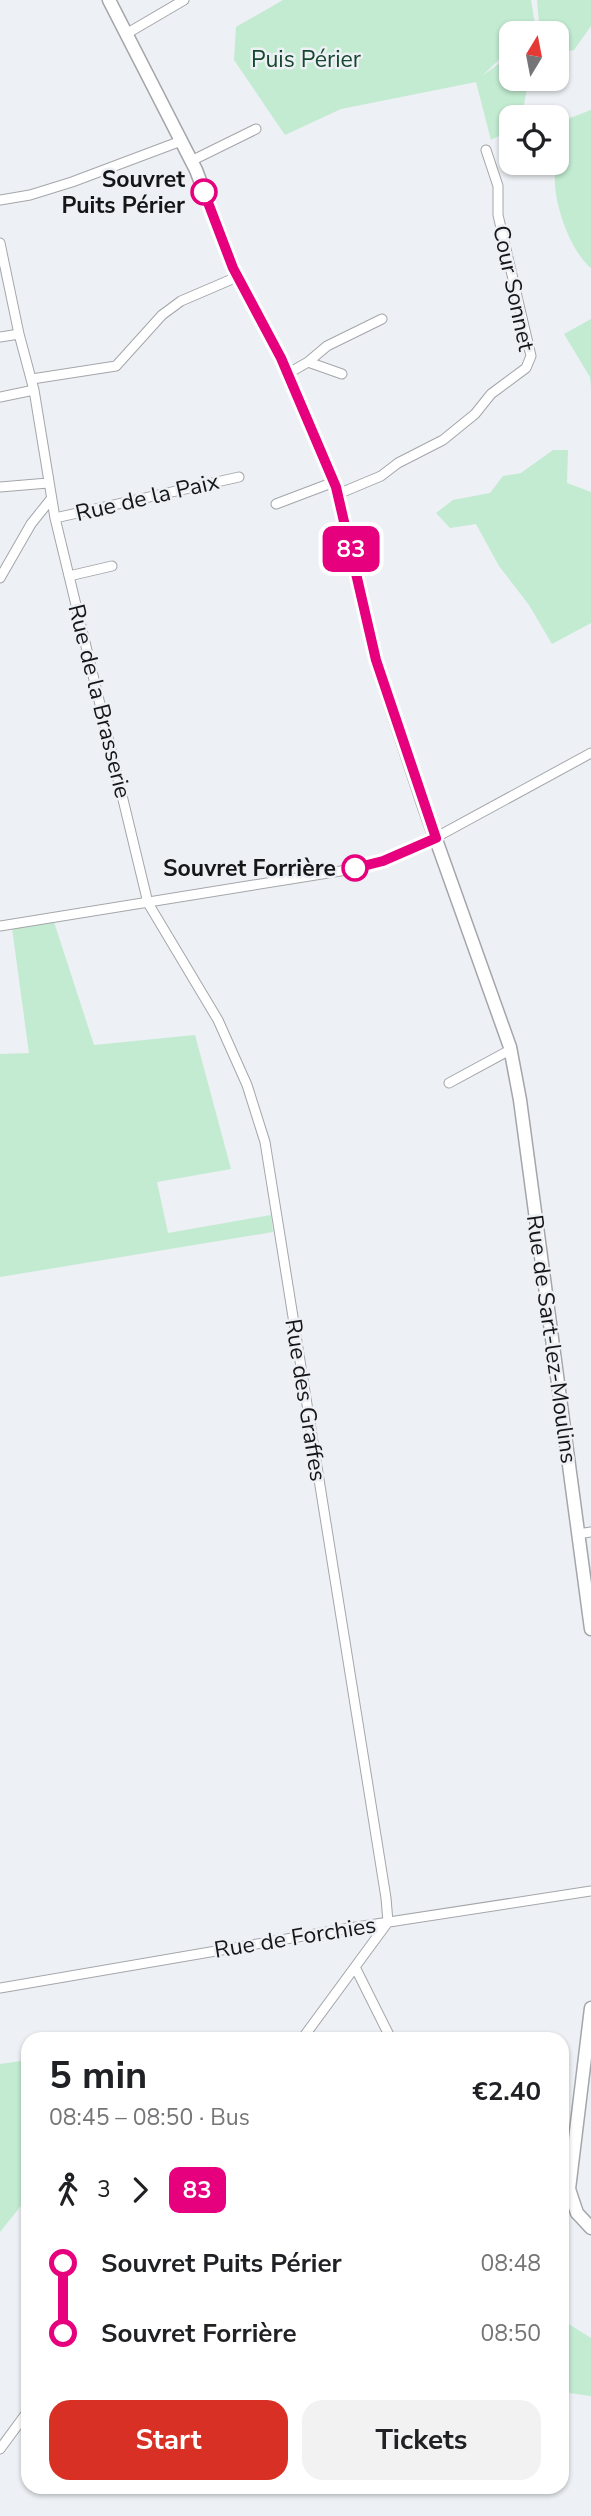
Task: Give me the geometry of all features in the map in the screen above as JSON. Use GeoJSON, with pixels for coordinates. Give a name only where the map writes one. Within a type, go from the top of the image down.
{"type":"FeatureCollection","features":[{"type":"Feature","properties":{"kind":"main road","name":"Rue de Sart-lez-Moulins"},"geometry":{"type":"LineString","coordinates":[[109,0],[191,161],[237,277],[273,342],[336,488],[376,660],[510,1050],[520,1100],[585,1533],[591,1629]]}},
{"type":"Feature","properties":{"kind":"main road"},"geometry":{"type":"LineString","coordinates":[[591,2008],[569,2189],[577,2213],[591,2228]]}},
{"type":"Feature","properties":{"kind":"street"},"geometry":{"type":"LineString","coordinates":[[126,34],[184,0]]}},
{"type":"Feature","properties":{"kind":"street"},"geometry":{"type":"LineString","coordinates":[[191,161],[256,129]]}},
{"type":"Feature","properties":{"kind":"street"},"geometry":{"type":"LineString","coordinates":[[0,200],[30,195],[72,182],[181,141]]}},
{"type":"Feature","properties":{"kind":"street","name":"Cour Sonnet"},"geometry":{"type":"LineString","coordinates":[[276,504],[381,476],[398,463],[443,440],[475,414],[491,394],[526,368],[531,356],[498,215],[498,186],[486,150]]}},
{"type":"Feature","properties":{"kind":"street","name":"Rue de la Brasserie"},"geometry":{"type":"LineString","coordinates":[[0,243],[19,334],[32,379],[55,518],[148,903]]}},
{"type":"Feature","properties":{"kind":"street"},"geometry":{"type":"LineString","coordinates":[[32,379],[116,366],[162,315],[181,301],[237,277]]}},
{"type":"Feature","properties":{"kind":"street"},"geometry":{"type":"LineString","coordinates":[[287,374],[308,362],[327,346],[382,319]]}},
{"type":"Feature","properties":{"kind":"street"},"geometry":{"type":"LineString","coordinates":[[0,337],[19,334]]}},
{"type":"Feature","properties":{"kind":"street"},"geometry":{"type":"LineString","coordinates":[[308,362],[342,374]]}},
{"type":"Feature","properties":{"kind":"street"},"geometry":{"type":"LineString","coordinates":[[0,397],[34,390]]}},
{"type":"Feature","properties":{"kind":"street","name":"Rue de la Paix"},"geometry":{"type":"LineString","coordinates":[[55,518],[239,477]]}},
{"type":"Feature","properties":{"kind":"street"},"geometry":{"type":"LineString","coordinates":[[0,487],[48,484]]}},
{"type":"Feature","properties":{"kind":"street"},"geometry":{"type":"LineString","coordinates":[[0,578],[31,524],[51,499]]}},
{"type":"Feature","properties":{"kind":"street"},"geometry":{"type":"LineString","coordinates":[[69,576],[112,566]]}},
{"type":"Feature","properties":{"kind":"street"},"geometry":{"type":"LineString","coordinates":[[0,926],[353,869],[383,861],[436,838],[591,753]]}},
{"type":"Feature","properties":{"kind":"street","name":"Rue des Graffes"},"geometry":{"type":"LineString","coordinates":[[148,903],[218,1020],[247,1085],[265,1142],[378,1845],[388,1922]]}},
{"type":"Feature","properties":{"kind":"street"},"geometry":{"type":"LineString","coordinates":[[449,1083],[510,1050]]}},
{"type":"Feature","properties":{"kind":"street","name":"Rue de Forchies"},"geometry":{"type":"LineString","coordinates":[[0,1987],[591,1891]]}},
{"type":"Feature","properties":{"kind":"street"},"geometry":{"type":"LineString","coordinates":[[307,2032],[388,1922]]}},
{"type":"Feature","properties":{"kind":"street"},"geometry":{"type":"LineString","coordinates":[[355,1967],[388,2032]]}},
{"type":"Feature","properties":{"kind":"street"},"geometry":{"type":"LineString","coordinates":[[0,2449],[21,2420]]}},
{"type":"Feature","properties":{"kind":"green space","name":"Puis Périer"},"geometry":{"type":"Polygon","coordinates":[[[283,0],[531,0],[534,21],[499,21],[499,60],[482,76],[499,64],[499,91],[526,91],[524,105],[499,105],[499,136],[491,140],[476,82],[341,109],[285,135],[234,60],[236,27],[283,0]]]}},
{"type":"Feature","properties":{"kind":"green space"},"geometry":{"type":"Polygon","coordinates":[[[537,0],[591,0],[591,26],[574,50],[569,51],[569,21],[539,21],[537,0]]]}},
{"type":"Feature","properties":{"kind":"green space"},"geometry":{"type":"Polygon","coordinates":[[[591,110],[591,268],[576,250],[564,225],[555,186],[555,175],[569,175],[569,118],[591,110]]]}},
{"type":"Feature","properties":{"kind":"green space"},"geometry":{"type":"Polygon","coordinates":[[[591,319],[591,387],[590,377],[564,334],[591,319]]]}},
{"type":"Feature","properties":{"kind":"green space"},"geometry":{"type":"Polygon","coordinates":[[[553,450],[568,450],[567,483],[591,492],[591,623],[552,644],[529,605],[499,566],[476,524],[450,528],[436,513],[453,500],[490,493],[503,476],[521,473],[553,450]]]}},
{"type":"Feature","properties":{"kind":"green space"},"geometry":{"type":"Polygon","coordinates":[[[54,922],[94,1045],[195,1035],[231,1169],[157,1182],[168,1233],[271,1215],[273,1232],[0,1277],[0,1054],[29,1053],[12,928],[54,922]]]}},
{"type":"Feature","properties":{"kind":"green space"},"geometry":{"type":"Polygon","coordinates":[[[21,2061],[21,2206],[0,2232],[0,2064],[21,2061]]]}},
{"type":"Feature","properties":{"kind":"green space"},"geometry":{"type":"Polygon","coordinates":[[[569,2324],[591,2338],[591,2396],[569,2393],[569,2324]]]}},
{"type":"Feature","properties":{"kind":"bus line","name":"83"},"geometry":{"type":"LineString","coordinates":[[204,192],[233,268],[281,358],[336,487],[376,660],[436,838],[383,861],[355,868]]}},
{"type":"Feature","properties":{"kind":"place","name":"Souvret Puits Périer"},"geometry":{"type":"Point","coordinates":[204,192]}},
{"type":"Feature","properties":{"kind":"place","name":"Souvret Forrière"},"geometry":{"type":"Point","coordinates":[355,868]}}]}
